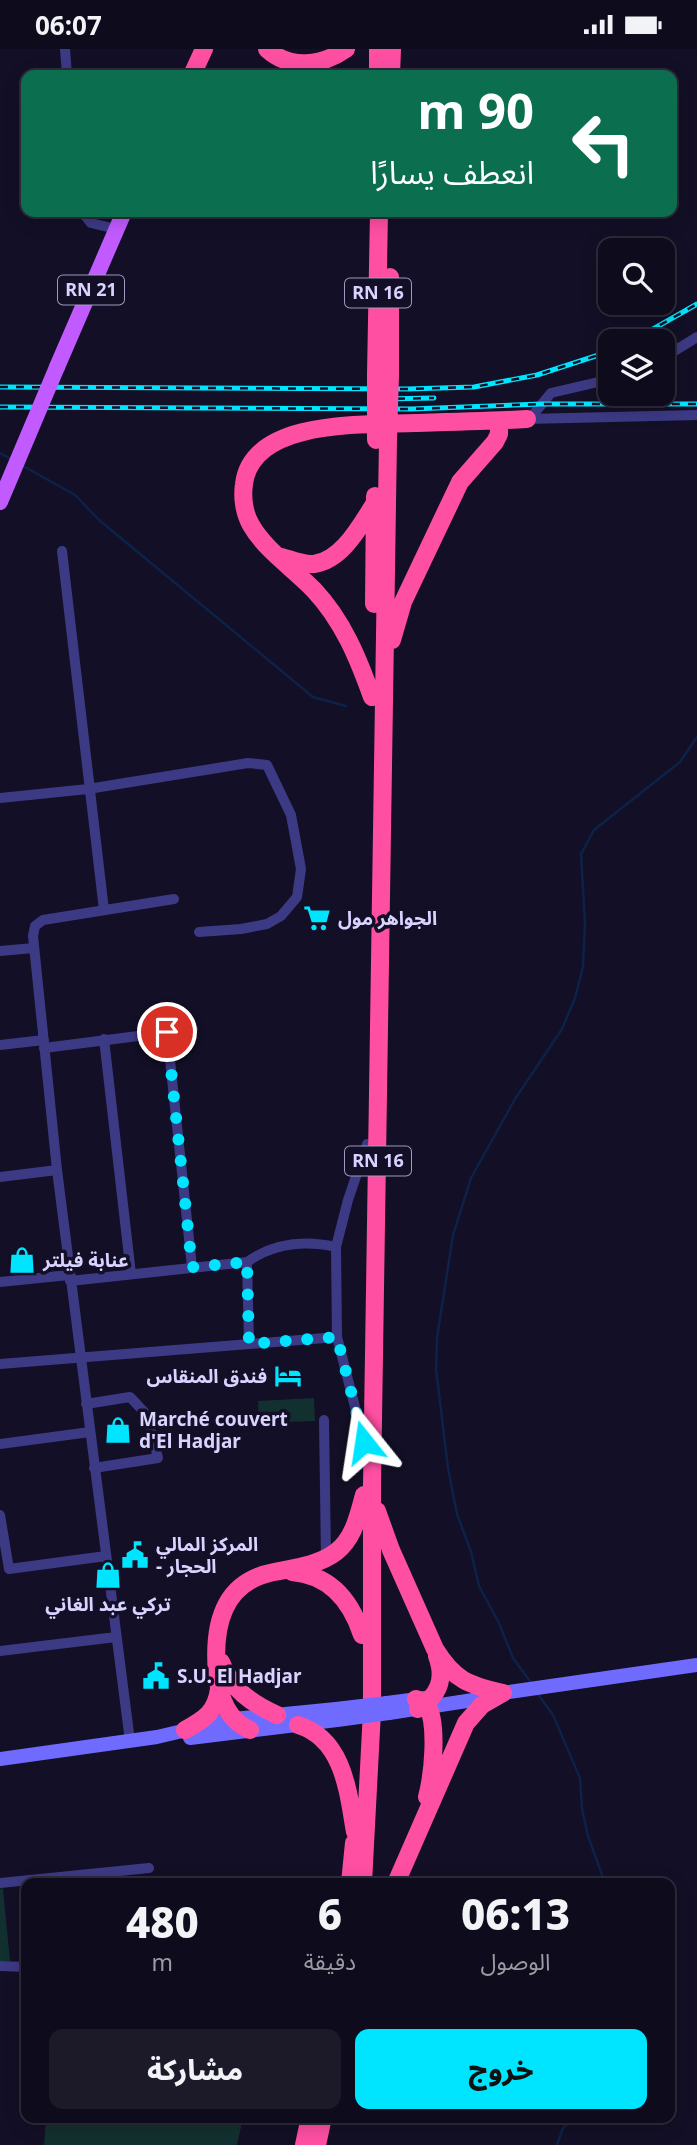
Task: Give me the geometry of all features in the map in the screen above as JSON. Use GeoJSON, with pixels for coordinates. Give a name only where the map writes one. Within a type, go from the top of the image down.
{"type":"FeatureCollection","features":[{"type":"Feature","properties":{"kind":"highway"},"geometry":{"type":"LineString","coordinates":[[183,70],[192,49]]}},
{"type":"Feature","properties":{"kind":"highway"},"geometry":{"type":"LineString","coordinates":[[194,70],[204,49]]}},
{"type":"Feature","properties":{"kind":"highway"},"geometry":{"type":"LineString","coordinates":[[267,49],[281,58],[302,64],[324,61],[346,49]]}},
{"type":"Feature","properties":{"kind":"highway"},"geometry":{"type":"LineString","coordinates":[[378,49],[378,70]]}},
{"type":"Feature","properties":{"kind":"highway"},"geometry":{"type":"LineString","coordinates":[[391,49],[391,70]]}},
{"type":"Feature","properties":{"kind":"highway","name":"RN 16"},"geometry":{"type":"LineString","coordinates":[[379,217],[383,375]]}},
{"type":"Feature","properties":{"kind":"highway","name":"RN 16"},"geometry":{"type":"LineString","coordinates":[[350,1878],[359,1795],[368,1490],[385,663],[383,375],[390,217]]}},
{"type":"Feature","properties":{"kind":"highway"},"geometry":{"type":"LineString","coordinates":[[372,697],[361,665],[335,614],[251,525],[243,494],[245,472],[257,455],[275,442],[327,426],[527,419]]}},
{"type":"Feature","properties":{"kind":"highway"},"geometry":{"type":"LineString","coordinates":[[385,663],[403,602],[421,562],[460,482],[495,442],[499,434],[499,421]]}},
{"type":"Feature","properties":{"kind":"highway","name":"RN 16"},"geometry":{"type":"LineString","coordinates":[[363,1878],[372,1711],[368,1490],[364,1442],[372,697],[375,503],[382,439]]}},
{"type":"Feature","properties":{"kind":"highway"},"geometry":{"type":"LineString","coordinates":[[280,557],[316,564],[329,558],[343,548],[375,503]]}},
{"type":"Feature","properties":{"kind":"highway"},"geometry":{"type":"LineString","coordinates":[[186,1730],[211,1713],[217,1703],[218,1624],[231,1598],[254,1579],[326,1557],[342,1546],[351,1535],[368,1490]]}},
{"type":"Feature","properties":{"kind":"highway"},"geometry":{"type":"LineString","coordinates":[[368,1490],[386,1537],[443,1662],[461,1680],[475,1686],[506,1692]]}},
{"type":"Feature","properties":{"kind":"highway"},"geometry":{"type":"LineString","coordinates":[[282,1570],[318,1577],[331,1585],[347,1601],[356,1616],[362,1635]]}},
{"type":"Feature","properties":{"kind":"highway"},"geometry":{"type":"LineString","coordinates":[[414,1840],[430,1781],[432,1731],[424,1703],[441,1680],[435,1649]]}},
{"type":"Feature","properties":{"kind":"highway"},"geometry":{"type":"LineString","coordinates":[[217,1653],[240,1693],[255,1705],[277,1715]]}},
{"type":"Feature","properties":{"kind":"highway"},"geometry":{"type":"LineString","coordinates":[[219,1689],[233,1719],[250,1730]]}},
{"type":"Feature","properties":{"kind":"highway"},"geometry":{"type":"LineString","coordinates":[[398,1878],[466,1723],[482,1705],[506,1692]]}},
{"type":"Feature","properties":{"kind":"highway"},"geometry":{"type":"LineString","coordinates":[[298,1725],[322,1738],[334,1752],[348,1790],[355,1832]]}},
{"type":"Feature","properties":{"kind":"highway"},"geometry":{"type":"LineString","coordinates":[[304,2145],[309,2123]]}},
{"type":"Feature","properties":{"kind":"highway"},"geometry":{"type":"LineString","coordinates":[[317,2145],[322,2123]]}},
{"type":"Feature","properties":{"kind":"main road","name":"RN 21"},"geometry":{"type":"LineString","coordinates":[[0,502],[122,217]]}},
{"type":"Feature","properties":{"kind":"main road"},"geometry":{"type":"LineString","coordinates":[[157,1737],[188,1738],[298,1725],[337,1715],[480,1692],[506,1692],[697,1665]]}},
{"type":"Feature","properties":{"kind":"main road"},"geometry":{"type":"LineString","coordinates":[[0,1759],[157,1737],[233,1719],[277,1715],[337,1715]]}},
{"type":"Feature","properties":{"kind":"street"},"geometry":{"type":"LineString","coordinates":[[65,49],[67,70]]}},
{"type":"Feature","properties":{"kind":"street"},"geometry":{"type":"LineString","coordinates":[[86,217],[91,223],[116,229]]}},
{"type":"Feature","properties":{"kind":"street"},"geometry":{"type":"LineString","coordinates":[[675,351],[697,337]]}},
{"type":"Feature","properties":{"kind":"street"},"geometry":{"type":"LineString","coordinates":[[527,419],[551,393],[598,382]]}},
{"type":"Feature","properties":{"kind":"street"},"geometry":{"type":"LineString","coordinates":[[527,419],[697,415]]}},
{"type":"Feature","properties":{"kind":"street"},"geometry":{"type":"LineString","coordinates":[[62,551],[104,910]]}},
{"type":"Feature","properties":{"kind":"street"},"geometry":{"type":"LineString","coordinates":[[0,798],[88,789],[248,763],[267,765],[291,815],[301,869],[297,897],[281,916],[267,924],[199,932]]}},
{"type":"Feature","properties":{"kind":"street"},"geometry":{"type":"LineString","coordinates":[[130,1741],[57,1170],[33,931],[43,920],[174,899]]}},
{"type":"Feature","properties":{"kind":"street"},"geometry":{"type":"LineString","coordinates":[[0,951],[34,947]]}},
{"type":"Feature","properties":{"kind":"street"},"geometry":{"type":"LineString","coordinates":[[0,1045],[44,1044],[193,1029]]}},
{"type":"Feature","properties":{"kind":"street"},"geometry":{"type":"LineString","coordinates":[[167,1032],[192,1267]]}},
{"type":"Feature","properties":{"kind":"street"},"geometry":{"type":"LineString","coordinates":[[104,1039],[131,1274]]}},
{"type":"Feature","properties":{"kind":"street"},"geometry":{"type":"LineString","coordinates":[[364,1442],[337,1337],[336,1247],[367,1144]]}},
{"type":"Feature","properties":{"kind":"street"},"geometry":{"type":"LineString","coordinates":[[0,1177],[57,1170]]}},
{"type":"Feature","properties":{"kind":"street"},"geometry":{"type":"LineString","coordinates":[[0,1282],[131,1274],[247,1262],[260,1253],[289,1243],[336,1247]]}},
{"type":"Feature","properties":{"kind":"street"},"geometry":{"type":"LineString","coordinates":[[247,1262],[249,1344]]}},
{"type":"Feature","properties":{"kind":"street"},"geometry":{"type":"LineString","coordinates":[[0,1363],[337,1337]]}},
{"type":"Feature","properties":{"kind":"street"},"geometry":{"type":"LineString","coordinates":[[86,1404],[130,1397],[147,1415],[158,1458],[94,1468]]}},
{"type":"Feature","properties":{"kind":"street"},"geometry":{"type":"LineString","coordinates":[[324,1420],[326,1557]]}},
{"type":"Feature","properties":{"kind":"street"},"geometry":{"type":"LineString","coordinates":[[0,1444],[90,1432]]}},
{"type":"Feature","properties":{"kind":"street"},"geometry":{"type":"LineString","coordinates":[[0,1515],[9,1569],[106,1556]]}},
{"type":"Feature","properties":{"kind":"street"},"geometry":{"type":"LineString","coordinates":[[0,1651],[116,1637]]}},
{"type":"Feature","properties":{"kind":"street"},"geometry":{"type":"LineString","coordinates":[[50,1878],[149,1868]]}},
{"type":"Feature","properties":{"kind":"street"},"geometry":{"type":"LineString","coordinates":[[0,1883],[21,1881]]}},
{"type":"Feature","properties":{"kind":"street"},"geometry":{"type":"LineString","coordinates":[[0,1966],[21,1967]]}},
{"type":"Feature","properties":{"kind":"green space"},"geometry":{"type":"Polygon","coordinates":[[[314,1398],[315,1421],[259,1423],[258,1401],[314,1398]]]}},
{"type":"Feature","properties":{"kind":"green space"},"geometry":{"type":"Polygon","coordinates":[[[3,1888],[10,1961],[0,1962],[0,1889],[3,1888]]]}},
{"type":"Feature","properties":{"kind":"green space"},"geometry":{"type":"Polygon","coordinates":[[[46,2123],[242,2123],[237,2145],[44,2145],[46,2123]]]}},
{"type":"Feature","properties":{"kind":"waterway"},"geometry":{"type":"LineString","coordinates":[[0,453],[11,459]]}},
{"type":"Feature","properties":{"kind":"waterway"},"geometry":{"type":"LineString","coordinates":[[23,466],[75,495],[99,520],[313,697],[346,706]]}},
{"type":"Feature","properties":{"kind":"waterway"},"geometry":{"type":"LineString","coordinates":[[532,1684],[513,1658],[499,1623],[479,1586],[471,1552],[457,1514],[448,1468],[436,1369],[437,1338],[453,1235],[471,1178],[515,1099],[562,1029],[575,998],[583,967],[585,923],[581,854],[594,830],[680,762],[697,737]]}},
{"type":"Feature","properties":{"kind":"waterway"},"geometry":{"type":"LineString","coordinates":[[537,1693],[553,1715],[580,1778],[582,1809],[588,1836],[603,1878]]}},
{"type":"Feature","properties":{"kind":"waterway"},"geometry":{"type":"LineString","coordinates":[[557,2145],[563,2128],[569,2123]]}},
{"type":"Feature","properties":{"kind":"railway"},"geometry":{"type":"LineString","coordinates":[[653,329],[697,304]]}},
{"type":"Feature","properties":{"kind":"railway"},"geometry":{"type":"LineString","coordinates":[[0,387],[474,387],[537,375],[598,355]]}},
{"type":"Feature","properties":{"kind":"railway"},"geometry":{"type":"LineString","coordinates":[[381,399],[434,398]]}},
{"type":"Feature","properties":{"kind":"railway"},"geometry":{"type":"LineString","coordinates":[[0,407],[411,409],[541,404],[697,404]]}},
{"type":"Feature","properties":{"kind":"place","name":"الجواهر مول"},"geometry":{"type":"Point","coordinates":[317,918]}},
{"type":"Feature","properties":{"kind":"place","name":"عنابة فيلتر"},"geometry":{"type":"Point","coordinates":[22,1260]}},
{"type":"Feature","properties":{"kind":"place","name":"فندق المنقاس"},"geometry":{"type":"Point","coordinates":[288,1376]}},
{"type":"Feature","properties":{"kind":"place","name":"Marché couvert d'El Hadjar"},"geometry":{"type":"Point","coordinates":[118,1430]}},
{"type":"Feature","properties":{"kind":"place","name":"المركز المالي - الحجار"},"geometry":{"type":"Point","coordinates":[135,1555]}},
{"type":"Feature","properties":{"kind":"place","name":"تركي عبد الغاني"},"geometry":{"type":"Point","coordinates":[108,1575]}},
{"type":"Feature","properties":{"kind":"place","name":"S.U. El Hadjar"},"geometry":{"type":"Point","coordinates":[156,1676]}},
{"type":"Feature","properties":{"kind":"route"},"geometry":{"type":"LineString","coordinates":[[167,1032],[192,1267],[247,1262],[249,1344],[337,1337],[364,1442]]}}]}
